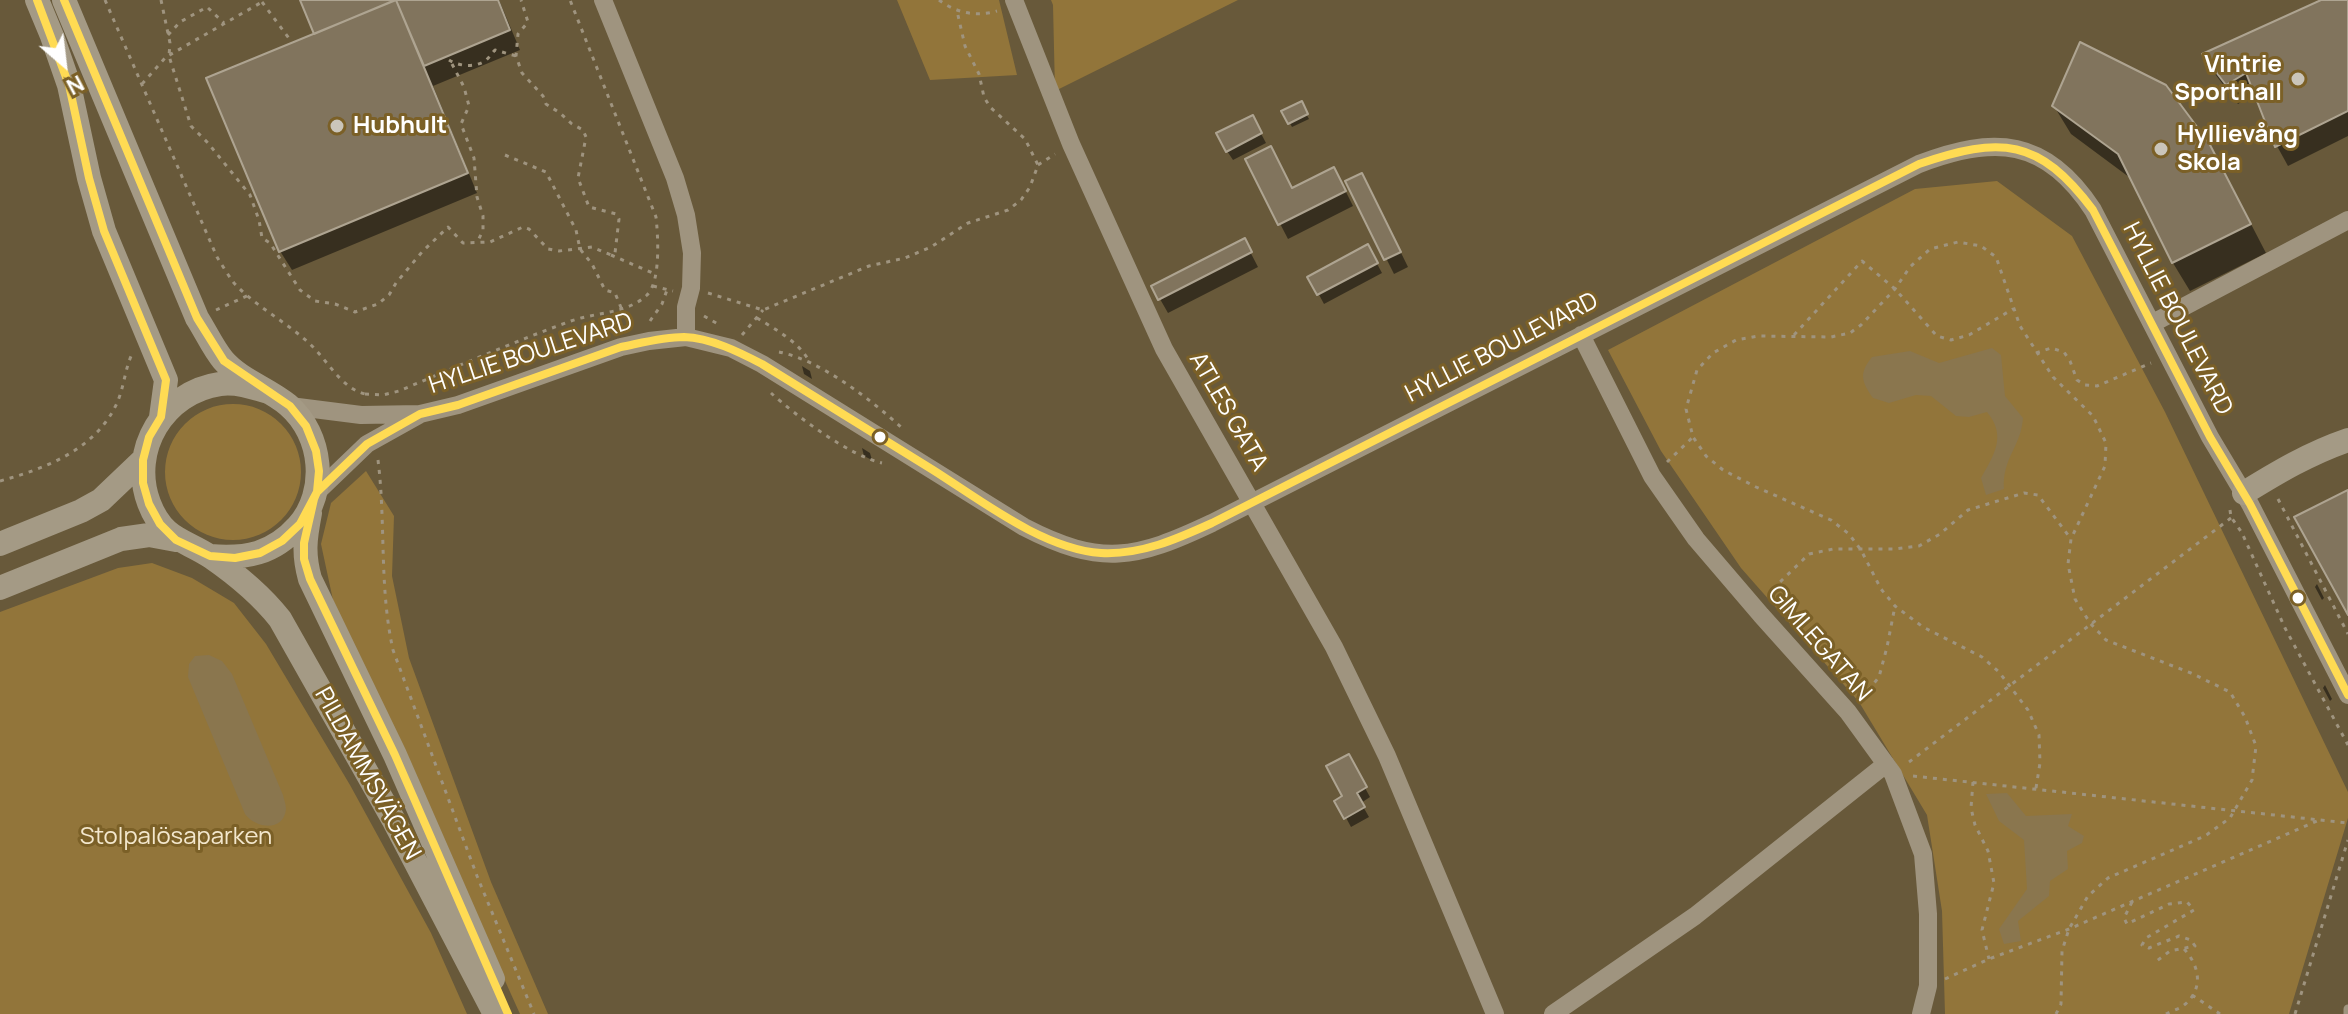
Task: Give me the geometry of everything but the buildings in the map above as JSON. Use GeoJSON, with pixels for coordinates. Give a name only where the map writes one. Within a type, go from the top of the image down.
{"type":"FeatureCollection","features":[{"type":"Feature","properties":{"kind":"main road","name":"PILDAMMSVÄGEN"},"geometry":{"type":"LineString","coordinates":[[37,0],[69,85],[104,231],[166,380],[161,417]]}},
{"type":"Feature","properties":{"kind":"main road","name":"PILDAMMSVÄGEN"},"geometry":{"type":"LineString","coordinates":[[64,0],[197,318],[224,361],[290,406],[306,426],[316,451],[319,471],[305,538],[304,559],[310,579],[395,755],[508,1014]]}},
{"type":"Feature","properties":{"kind":"main road","name":"PILDAMMSVÄGEN"},"geometry":{"type":"LineString","coordinates":[[268,392],[245,384],[222,384],[199,389],[178,401],[161,417],[149,437],[143,460],[143,483],[149,504],[160,524],[176,540],[210,556],[264,599],[298,647],[495,1014]]}},
{"type":"Feature","properties":{"kind":"main road"},"geometry":{"type":"LineString","coordinates":[[2241,500],[2284,468],[2321,449],[2348,440]]}},
{"type":"Feature","properties":{"kind":"main road"},"geometry":{"type":"LineString","coordinates":[[0,544],[101,500],[143,460]]}},
{"type":"Feature","properties":{"kind":"main road","name":"PILDAMMSVÄGEN"},"geometry":{"type":"LineString","coordinates":[[210,556],[235,558],[260,553],[282,541],[300,524],[315,497]]}},
{"type":"Feature","properties":{"kind":"main road"},"geometry":{"type":"LineString","coordinates":[[0,588],[121,539],[149,535],[176,540]]}},
{"type":"Feature","properties":{"kind":"street"},"geometry":{"type":"LineString","coordinates":[[603,0],[679,190],[686,215],[692,253],[686,337]]}},
{"type":"Feature","properties":{"kind":"street","name":"ATLES GATA"},"geometry":{"type":"LineString","coordinates":[[1015,3],[1071,144],[1164,349],[1334,647],[1387,756],[1495,1014]]}},
{"type":"Feature","properties":{"kind":"street","name":"HYLLIE BOULEVARD"},"geometry":{"type":"LineString","coordinates":[[290,406],[361,415],[420,414],[458,405],[621,347],[686,337],[736,342],[1024,527],[1080,551],[1122,553],[1143,550],[1175,540],[1252,502],[1919,164],[1967,148],[1993,146],[2021,150],[2055,166],[2071,180],[2093,210],[2241,500],[2348,695]]}},
{"type":"Feature","properties":{"kind":"street"},"geometry":{"type":"LineString","coordinates":[[2153,323],[2348,220]]}},
{"type":"Feature","properties":{"kind":"street","name":"GIMLEGATAN"},"geometry":{"type":"LineString","coordinates":[[1581,335],[1652,476],[1696,539],[1848,712],[1890,769],[1923,854],[1928,914],[1928,986],[1921,1014]]}},
{"type":"Feature","properties":{"kind":"street","name":"HYLLIE BOULEVARD"},"geometry":{"type":"LineString","coordinates":[[315,497],[367,444],[420,414]]}},
{"type":"Feature","properties":{"kind":"street"},"geometry":{"type":"LineString","coordinates":[[1553,1014],[1695,916],[1890,769]]}},
{"type":"Feature","properties":{"kind":"path"},"geometry":{"type":"LineString","coordinates":[[105,0],[217,257],[234,283],[309,343],[344,383],[358,392],[383,395],[532,335],[577,319],[622,309],[648,295],[653,286],[658,234],[656,217],[570,0]]}},
{"type":"Feature","properties":{"kind":"path"},"geometry":{"type":"LineString","coordinates":[[161,0],[169,56],[191,126],[250,195],[262,238],[275,250],[300,290],[315,301],[335,304],[355,312],[378,304],[389,295],[422,252],[448,227],[463,243],[490,242],[523,227],[529,229],[548,249],[592,247],[655,274]]}},
{"type":"Feature","properties":{"kind":"path"},"geometry":{"type":"LineString","coordinates":[[521,0],[528,22],[518,34],[516,56],[522,73],[543,96],[546,104],[583,130],[586,137],[578,178],[589,207],[616,214],[619,219],[615,253],[611,255]]}},
{"type":"Feature","properties":{"kind":"path"},"geometry":{"type":"LineString","coordinates":[[939,0],[957,11],[984,15],[1015,3]]}},
{"type":"Feature","properties":{"kind":"path"},"geometry":{"type":"LineString","coordinates":[[142,84],[169,56],[262,1],[291,41]]}},
{"type":"Feature","properties":{"kind":"path"},"geometry":{"type":"LineString","coordinates":[[168,35],[180,22],[207,7],[224,24]]}},
{"type":"Feature","properties":{"kind":"path"},"geometry":{"type":"LineString","coordinates":[[736,342],[763,310],[869,266],[905,258],[931,247],[968,223],[1008,210],[1021,200],[1030,187],[1038,165],[1025,139],[997,116],[984,97],[979,74],[965,46],[957,11]]}},
{"type":"Feature","properties":{"kind":"path"},"geometry":{"type":"LineString","coordinates":[[477,243],[483,230],[483,216],[477,197],[474,158],[461,124],[469,106],[464,87],[450,62],[467,66],[485,61],[495,50],[516,56]]}},
{"type":"Feature","properties":{"kind":"path"},"geometry":{"type":"LineString","coordinates":[[505,155],[546,172],[576,230],[580,249],[592,264],[605,290],[615,293],[627,322],[634,326]]}},
{"type":"Feature","properties":{"kind":"path"},"geometry":{"type":"LineString","coordinates":[[2036,788],[2040,763],[2039,735],[2028,710],[1999,672],[1982,657],[1923,627],[1895,606],[1881,589],[1861,550],[1849,534],[1831,520],[1756,487],[1723,470],[1706,456],[1693,437],[1686,409],[1697,370],[1713,353],[1736,340],[1758,336],[1831,337],[1850,333],[1861,325],[1895,289],[1910,267],[1930,249],[1958,242],[1981,246],[1996,257],[2013,309],[2036,353],[2053,377],[2093,416],[2106,443],[2105,466],[2071,539],[2068,564],[2075,599],[2090,623],[2106,640],[2191,673],[2230,692],[2245,717],[2256,746],[2252,780],[2230,818],[2205,836],[2108,878],[2088,896],[2069,929],[2062,951],[2061,1004],[2056,1014]]}},
{"type":"Feature","properties":{"kind":"path"},"geometry":{"type":"LineString","coordinates":[[1794,335],[1862,261],[1895,289],[1937,336],[1951,340],[1969,335],[2013,309]]}},
{"type":"Feature","properties":{"kind":"path"},"geometry":{"type":"LineString","coordinates":[[653,286],[667,290],[691,288],[763,310]]}},
{"type":"Feature","properties":{"kind":"path"},"geometry":{"type":"LineString","coordinates":[[642,326],[653,319],[667,290]]}},
{"type":"Feature","properties":{"kind":"path"},"geometry":{"type":"LineString","coordinates":[[197,318],[249,295]]}},
{"type":"Feature","properties":{"kind":"path"},"geometry":{"type":"LineString","coordinates":[[686,307],[736,342],[751,341]]}},
{"type":"Feature","properties":{"kind":"path"},"geometry":{"type":"LineString","coordinates":[[757,318],[787,337],[809,361]]}},
{"type":"Feature","properties":{"kind":"path"},"geometry":{"type":"LineString","coordinates":[[0,481],[56,462],[76,451],[100,430],[117,403],[130,355],[151,342]]}},
{"type":"Feature","properties":{"kind":"path"},"geometry":{"type":"LineString","coordinates":[[2036,353],[2051,348],[2064,352],[2077,380],[2085,385],[2097,386],[2170,357]]}},
{"type":"Feature","properties":{"kind":"path"},"geometry":{"type":"LineString","coordinates":[[772,351],[809,361],[878,406],[902,427]]}},
{"type":"Feature","properties":{"kind":"path"},"geometry":{"type":"LineString","coordinates":[[765,387],[794,414],[867,460],[882,463]]}},
{"type":"Feature","properties":{"kind":"path"},"geometry":{"type":"LineString","coordinates":[[361,415],[365,394]]}},
{"type":"Feature","properties":{"kind":"path"},"geometry":{"type":"LineString","coordinates":[[1652,476],[1693,437]]}},
{"type":"Feature","properties":{"kind":"path"},"geometry":{"type":"LineString","coordinates":[[367,444],[378,460],[383,505],[382,568],[393,650],[477,876],[534,1014]]}},
{"type":"Feature","properties":{"kind":"path"},"geometry":{"type":"LineString","coordinates":[[1890,769],[2231,517],[2241,500],[2273,491],[2348,634]]}},
{"type":"Feature","properties":{"kind":"path"},"geometry":{"type":"LineString","coordinates":[[1761,615],[1780,582],[1809,554],[1833,549],[1919,546],[1940,534],[1968,510],[2024,493],[2038,495],[2071,539]]}},
{"type":"Feature","properties":{"kind":"path"},"geometry":{"type":"LineString","coordinates":[[2231,517],[2241,500]]}},
{"type":"Feature","properties":{"kind":"path"},"geometry":{"type":"LineString","coordinates":[[2231,517],[2242,533],[2285,628],[2348,745]]}},
{"type":"Feature","properties":{"kind":"path"},"geometry":{"type":"LineString","coordinates":[[1848,712],[1879,677],[1895,606]]}},
{"type":"Feature","properties":{"kind":"path"},"geometry":{"type":"LineString","coordinates":[[1890,769],[1973,782],[2348,823]]}},
{"type":"Feature","properties":{"kind":"path"},"geometry":{"type":"LineString","coordinates":[[1973,782],[1971,808],[1975,825],[1988,851],[1994,883],[1982,930],[1989,959]]}},
{"type":"Feature","properties":{"kind":"path"},"geometry":{"type":"LineString","coordinates":[[1928,986],[2069,929],[2321,819]]}},
{"type":"Feature","properties":{"kind":"path"},"geometry":{"type":"LineString","coordinates":[[2295,1014],[2348,840]]}},
{"type":"Feature","properties":{"kind":"path"},"geometry":{"type":"LineString","coordinates":[[2132,902],[2124,918],[2127,924],[2169,904],[2187,902],[2194,910],[2146,938],[2142,945],[2149,948],[2179,936],[2191,940],[2195,946],[2170,951],[2154,963]]}},
{"type":"Feature","properties":{"kind":"path"},"geometry":{"type":"LineString","coordinates":[[2166,1014],[2183,1006],[2192,995],[2199,975],[2195,961],[2184,949]]}},
{"type":"Feature","properties":{"kind":"path"},"geometry":{"type":"LineString","coordinates":[[2192,995],[2220,1014]]}},
{"type":"Feature","properties":{"kind":"green space"},"geometry":{"type":"Polygon","coordinates":[[[897,0],[999,0],[1017,75],[930,80],[897,0]]]}},
{"type":"Feature","properties":{"kind":"green space"},"geometry":{"type":"Polygon","coordinates":[[[1051,0],[1238,0],[1055,91],[1051,0]]]}},
{"type":"Feature","properties":{"kind":"green space"},"geometry":{"type":"Polygon","coordinates":[[[1997,181],[2072,236],[2165,412],[2348,792],[2348,818],[2289,1014],[1945,1014],[1942,911],[1927,815],[1859,702],[1741,568],[1661,451],[1608,350],[1915,189],[1997,181]]]}},
{"type":"Feature","properties":{"kind":"green space"},"geometry":{"type":"Polygon","coordinates":[[[233,404],[259,409],[281,424],[296,446],[301,472],[296,498],[281,520],[259,535],[233,540],[207,535],[185,520],[170,498],[165,472],[170,446],[185,424],[207,409],[233,404]]]}},
{"type":"Feature","properties":{"kind":"green space"},"geometry":{"type":"Polygon","coordinates":[[[366,471],[394,516],[392,576],[409,658],[491,882],[548,1014],[520,1014],[333,600],[321,544],[331,503],[366,471]]]}},
{"type":"Feature","properties":{"kind":"green space","name":"Stolpalösaparken"},"geometry":{"type":"Polygon","coordinates":[[[152,563],[192,578],[234,603],[266,644],[350,785],[431,933],[467,1014],[0,1014],[0,612],[118,568],[152,563]]]}},
{"type":"Feature","properties":{"kind":"shaded area"},"geometry":{"type":"Polygon","coordinates":[[[1992,348],[2001,355],[2005,396],[2023,418],[2006,469],[2004,489],[1986,495],[1981,478],[1994,453],[1997,437],[1987,412],[1969,417],[1956,416],[1931,396],[1916,395],[1889,403],[1873,398],[1863,377],[1872,357],[1910,351],[1939,363],[1992,348]]]}},
{"type":"Feature","properties":{"kind":"shaded area"},"geometry":{"type":"Polygon","coordinates":[[[209,655],[222,661],[232,674],[283,795],[286,807],[284,816],[275,825],[256,823],[245,814],[188,677],[189,664],[195,656],[209,655]]]}},
{"type":"Feature","properties":{"kind":"shaded area"},"geometry":{"type":"Polygon","coordinates":[[[2007,793],[2026,816],[2072,814],[2068,826],[2084,836],[2082,843],[2067,851],[2068,869],[2050,881],[2049,896],[2018,921],[2021,941],[2004,944],[1999,929],[2027,889],[2024,840],[1999,821],[1986,794],[2007,793]]]}},
{"type":"Feature","properties":{"kind":"transit line"},"geometry":{"type":"LineString","coordinates":[[37,0],[69,85],[104,231],[166,380],[161,417],[149,437],[143,460],[143,483],[149,504],[160,524],[176,540],[210,556],[235,558],[260,553],[282,541],[300,524],[317,492],[319,471],[316,451],[306,426],[290,406],[224,361],[197,318],[64,0]]}},
{"type":"Feature","properties":{"kind":"transit line"},"geometry":{"type":"LineString","coordinates":[[508,1014],[395,755],[310,579],[304,559],[304,543],[317,492],[367,444],[420,414],[458,405],[621,347],[660,339],[684,337],[734,350],[762,364],[1014,522],[1079,550],[1116,553],[1144,549],[1212,523],[1919,164],[1973,149],[1996,147],[2016,150],[2036,156],[2055,168],[2093,210],[2348,695]]}},
{"type":"Feature","properties":{"kind":"place","name":"Vintrie Sporthall"},"geometry":{"type":"Point","coordinates":[2298,79]}},
{"type":"Feature","properties":{"kind":"place","name":"Hubhult"},"geometry":{"type":"Point","coordinates":[337,126]}},
{"type":"Feature","properties":{"kind":"place","name":"Hyllievång Skola"},"geometry":{"type":"Point","coordinates":[2161,149]}}]}
